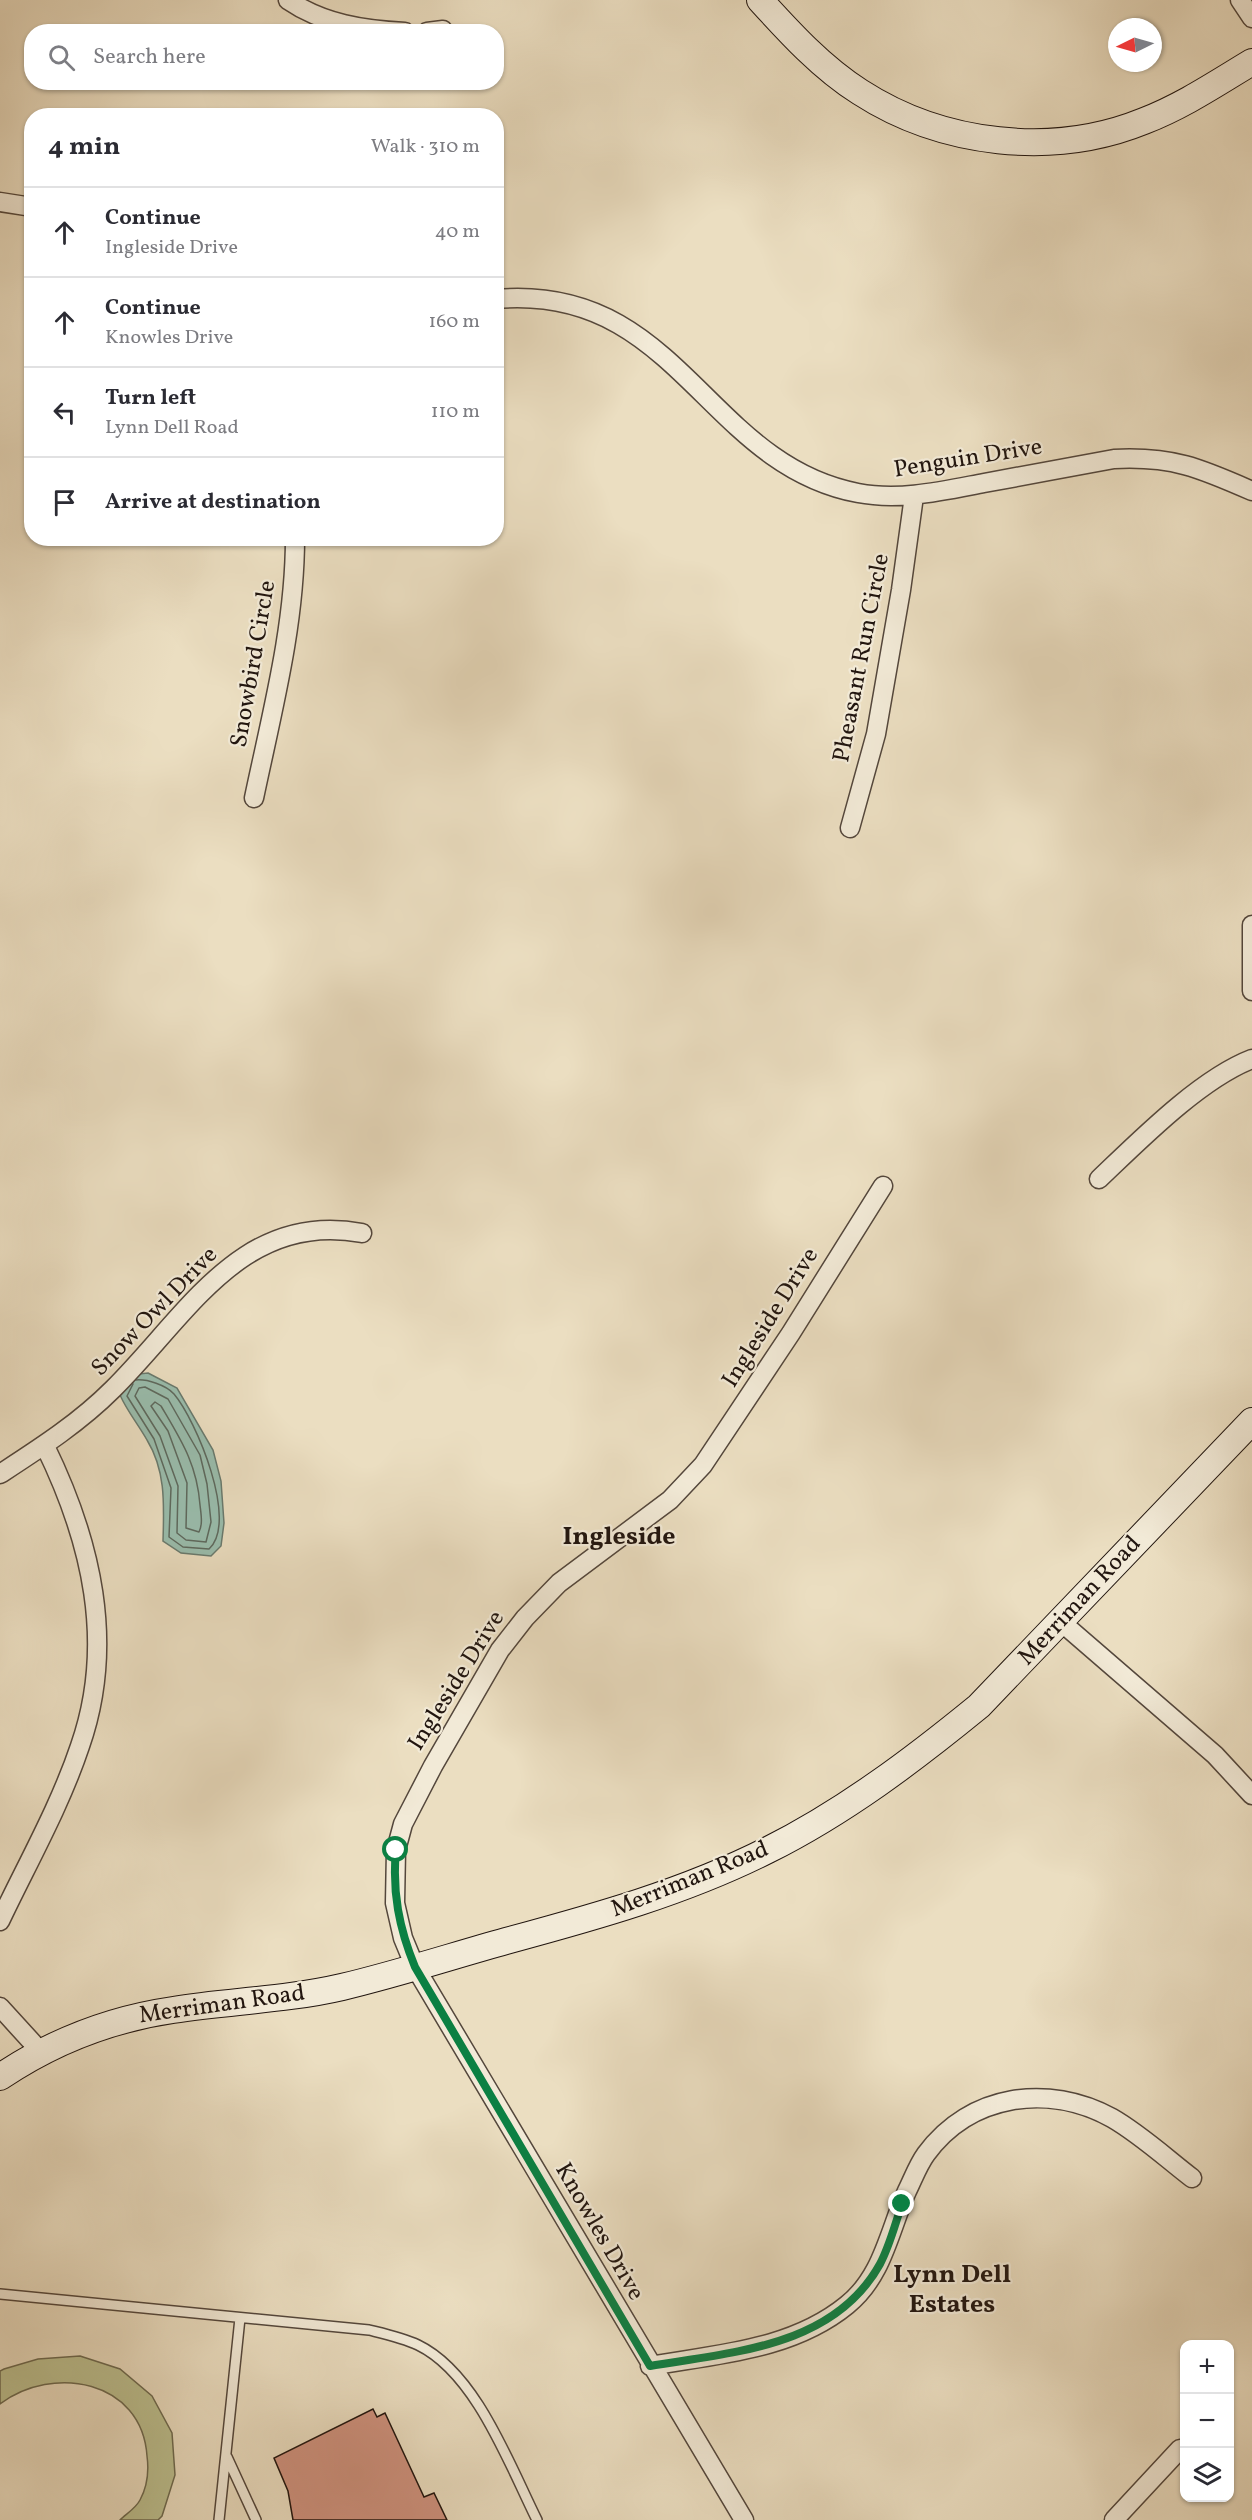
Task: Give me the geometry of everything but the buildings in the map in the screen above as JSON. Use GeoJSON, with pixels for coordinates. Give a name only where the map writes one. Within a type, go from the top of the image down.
{"type":"FeatureCollection","features":[{"type":"Feature","properties":{"kind":"main road"},"geometry":{"type":"LineString","coordinates":[[760,0],[811,52],[859,92],[891,110],[926,124],[991,140],[1066,140],[1124,128],[1178,106],[1252,62]]}},
{"type":"Feature","properties":{"kind":"main road","name":"Merriman Road"},"geometry":{"type":"LineString","coordinates":[[0,2077],[41,2052],[99,2027],[174,2009],[301,1995],[415,1967],[570,1925],[645,1901],[768,1850],[819,1822],[930,1747],[979,1706],[1252,1421]]}},
{"type":"Feature","properties":{"kind":"street"},"geometry":{"type":"LineString","coordinates":[[288,0],[321,18],[343,24]]}},
{"type":"Feature","properties":{"kind":"street"},"geometry":{"type":"LineString","coordinates":[[1240,0],[1252,18]]}},
{"type":"Feature","properties":{"kind":"street"},"geometry":{"type":"LineString","coordinates":[[0,202],[24,206]]}},
{"type":"Feature","properties":{"kind":"street","name":"Penguin Drive"},"geometry":{"type":"LineString","coordinates":[[504,300],[554,300],[584,307],[618,322],[653,346],[685,374],[745,435],[801,472],[830,485],[858,493],[914,496],[1114,459],[1143,458],[1172,460],[1200,468],[1252,491]]}},
{"type":"Feature","properties":{"kind":"street","name":"Pheasant Run Circle"},"geometry":{"type":"LineString","coordinates":[[850,828],[876,734],[902,590],[914,496]]}},
{"type":"Feature","properties":{"kind":"street","name":"Snowbird Circle"},"geometry":{"type":"LineString","coordinates":[[254,798],[284,655],[292,599],[295,546]]}},
{"type":"Feature","properties":{"kind":"street"},"geometry":{"type":"LineString","coordinates":[[1252,926],[1252,991]]}},
{"type":"Feature","properties":{"kind":"street"},"geometry":{"type":"LineString","coordinates":[[1099,1179],[1189,1100],[1231,1069],[1252,1059]]}},
{"type":"Feature","properties":{"kind":"street","name":"Ingleside Drive"},"geometry":{"type":"LineString","coordinates":[[415,1967],[403,1938],[395,1903],[396,1850],[403,1824],[433,1766],[500,1650],[553,1588],[670,1500],[703,1465],[791,1333],[883,1186]]}},
{"type":"Feature","properties":{"kind":"street","name":"Snow Owl Drive"},"geometry":{"type":"LineString","coordinates":[[0,1474],[45,1446],[84,1417],[113,1389],[190,1304],[236,1262],[290,1233],[322,1228],[362,1233]]}},
{"type":"Feature","properties":{"kind":"street"},"geometry":{"type":"LineString","coordinates":[[0,1921],[70,1773],[81,1744],[96,1674],[98,1635],[88,1558],[76,1516],[45,1446]]}},
{"type":"Feature","properties":{"kind":"street"},"geometry":{"type":"LineString","coordinates":[[1060,1621],[1215,1755],[1252,1795]]}},
{"type":"Feature","properties":{"kind":"street","name":"Knowles Drive"},"geometry":{"type":"LineString","coordinates":[[415,1967],[650,2366],[744,2520]]}},
{"type":"Feature","properties":{"kind":"street"},"geometry":{"type":"LineString","coordinates":[[0,2007],[41,2052]]}},
{"type":"Feature","properties":{"kind":"street"},"geometry":{"type":"LineString","coordinates":[[650,2366],[770,2345],[807,2331],[848,2304],[866,2285],[880,2263],[902,2204],[926,2155],[958,2122],[984,2107],[1008,2099],[1033,2097],[1058,2098],[1088,2107],[1130,2131],[1192,2178]]}},
{"type":"Feature","properties":{"kind":"street"},"geometry":{"type":"LineString","coordinates":[[1114,2520],[1180,2449]]}},
{"type":"Feature","properties":{"kind":"lane"},"geometry":{"type":"LineString","coordinates":[[0,2294],[369,2330],[418,2345],[456,2373],[473,2395],[537,2520]]}},
{"type":"Feature","properties":{"kind":"lane"},"geometry":{"type":"LineString","coordinates":[[219,2520],[240,2318]]}},
{"type":"Feature","properties":{"kind":"lane"},"geometry":{"type":"LineString","coordinates":[[226,2454],[256,2520]]}},
{"type":"Feature","properties":{"kind":"shaded area"},"geometry":{"type":"Polygon","coordinates":[[[80,2356],[120,2369],[152,2396],[172,2433],[175,2475],[162,2516],[158,2520],[120,2520],[140,2500],[147,2479],[148,2462],[141,2430],[129,2410],[112,2396],[92,2386],[68,2383],[45,2385],[21,2392],[0,2404],[0,2371],[38,2359],[80,2356]]]}},
{"type":"Feature","properties":{"kind":"water"},"geometry":{"type":"Polygon","coordinates":[[[148,1373],[177,1388],[213,1450],[221,1481],[224,1523],[221,1546],[211,1556],[181,1553],[163,1541],[163,1501],[158,1464],[147,1440],[120,1395],[130,1375],[148,1373]]]}},
{"type":"Feature","properties":{"kind":"district","name":"Ingleside"},"geometry":{"type":"Point","coordinates":[619,1537]}},
{"type":"Feature","properties":{"kind":"district","name":"Lynn Dell Estates"},"geometry":{"type":"Point","coordinates":[952,2290]}},
{"type":"Feature","properties":{"kind":"route"},"geometry":{"type":"LineString","coordinates":[[396,1850],[393,1876],[395,1903],[403,1938],[415,1967],[650,2366],[770,2345],[824,2322],[848,2304],[866,2285],[880,2263],[902,2204]]}}]}
